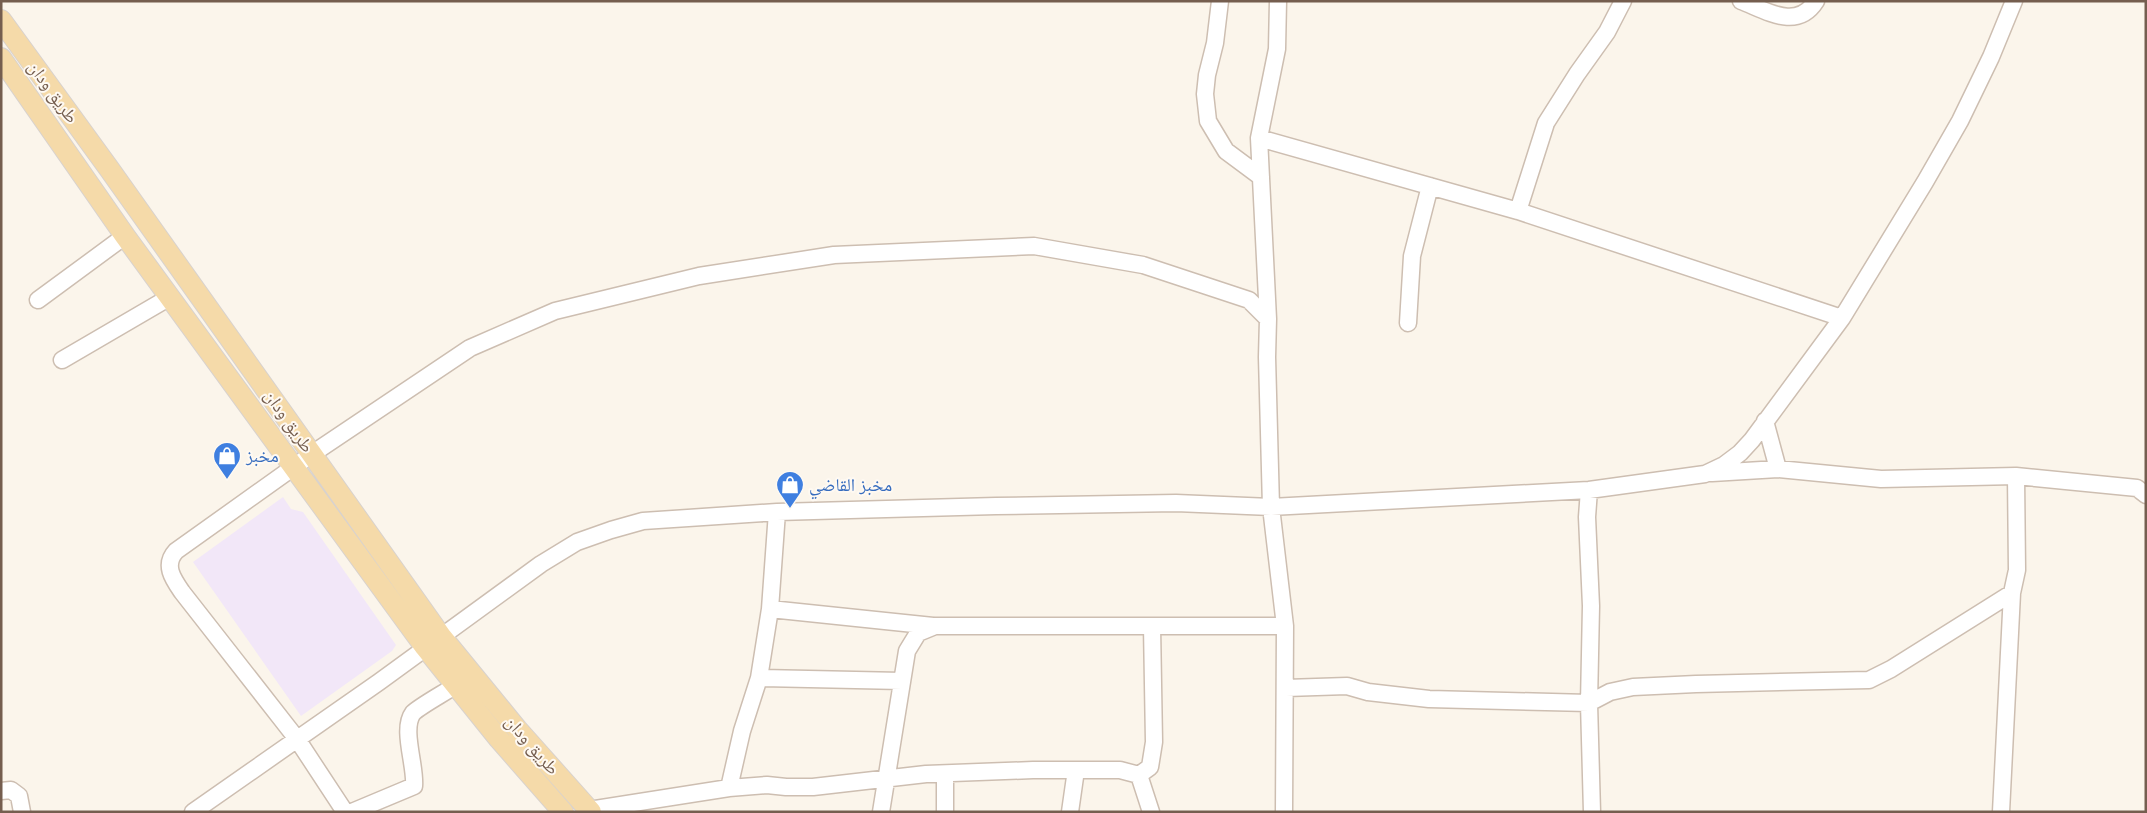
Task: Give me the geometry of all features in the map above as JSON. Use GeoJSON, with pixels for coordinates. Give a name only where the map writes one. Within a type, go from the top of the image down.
{"type":"FeatureCollection","features":[{"type":"Feature","properties":{"kind":"main road","name":"طريق ودان"},"geometry":{"type":"LineString","coordinates":[[1,20],[441,636],[517,729],[590,811]]}},
{"type":"Feature","properties":{"kind":"main road","name":"طريق ودان"},"geometry":{"type":"LineString","coordinates":[[1,58],[125,236],[425,647],[499,739],[563,812]]}},
{"type":"Feature","properties":{"kind":"street"},"geometry":{"type":"LineString","coordinates":[[1220,1],[1215,43],[1207,75],[1205,94],[1208,121],[1226,152],[1261,177]]}},
{"type":"Feature","properties":{"kind":"street"},"geometry":{"type":"LineString","coordinates":[[1278,1],[1277,49],[1259,138],[1268,319],[1267,357],[1271,508],[1285,626],[1284,812]]}},
{"type":"Feature","properties":{"kind":"street"},"geometry":{"type":"LineString","coordinates":[[1518,211],[1546,123],[1576,74],[1607,32],[1623,1]]}},
{"type":"Feature","properties":{"kind":"street"},"geometry":{"type":"LineString","coordinates":[[1741,1],[1783,17],[1800,16],[1810,11],[1816,1]]}},
{"type":"Feature","properties":{"kind":"street"},"geometry":{"type":"LineString","coordinates":[[1705,474],[1724,465],[1740,453],[1842,318],[1960,121],[1991,57],[2014,1]]}},
{"type":"Feature","properties":{"kind":"street"},"geometry":{"type":"LineString","coordinates":[[1259,138],[1518,211],[1842,318]]}},
{"type":"Feature","properties":{"kind":"street"},"geometry":{"type":"LineString","coordinates":[[1408,323],[1412,256],[1430,186]]}},
{"type":"Feature","properties":{"kind":"street"},"geometry":{"type":"LineString","coordinates":[[38,300],[125,236]]}},
{"type":"Feature","properties":{"kind":"street"},"geometry":{"type":"LineString","coordinates":[[346,812],[297,739],[182,592],[170,574],[170,562],[176,551],[312,454],[470,348],[555,311],[698,276],[834,255],[1034,246],[1144,265],[1249,300],[1268,319]]}},
{"type":"Feature","properties":{"kind":"street"},"geometry":{"type":"LineString","coordinates":[[62,360],[170,298]]}},
{"type":"Feature","properties":{"kind":"street"},"geometry":{"type":"LineString","coordinates":[[1766,421],[1778,469]]}},
{"type":"Feature","properties":{"kind":"street"},"geometry":{"type":"LineString","coordinates":[[194,812],[380,682],[425,647],[541,564],[577,542],[644,521],[777,512],[1176,503],[1271,508],[1589,490],[1705,474],[1778,469],[1881,478],[2016,476],[2137,488],[2146,495]]}},
{"type":"Feature","properties":{"kind":"street"},"geometry":{"type":"LineString","coordinates":[[2001,812],[2012,593],[2017,570],[2016,476]]}},
{"type":"Feature","properties":{"kind":"street"},"geometry":{"type":"LineString","coordinates":[[1589,490],[1591,606],[1589,703],[1592,812]]}},
{"type":"Feature","properties":{"kind":"street"},"geometry":{"type":"LineString","coordinates":[[729,788],[742,731],[759,678],[770,609],[777,512]]}},
{"type":"Feature","properties":{"kind":"street"},"geometry":{"type":"LineString","coordinates":[[1286,688],[1347,686],[1368,692],[1428,699],[1589,703],[1610,692],[1633,687],[1705,683],[1869,680],[1891,669],[2012,593]]}},
{"type":"Feature","properties":{"kind":"street"},"geometry":{"type":"LineString","coordinates":[[770,609],[935,626],[1285,626]]}},
{"type":"Feature","properties":{"kind":"street"},"geometry":{"type":"LineString","coordinates":[[881,812],[907,652],[918,633],[935,626]]}},
{"type":"Feature","properties":{"kind":"street"},"geometry":{"type":"LineString","coordinates":[[1139,775],[1150,767],[1154,742],[1152,626]]}},
{"type":"Feature","properties":{"kind":"street"},"geometry":{"type":"LineString","coordinates":[[759,678],[902,681]]}},
{"type":"Feature","properties":{"kind":"street"},"geometry":{"type":"LineString","coordinates":[[352,812],[414,786],[416,774],[408,728],[413,714],[456,685]]}},
{"type":"Feature","properties":{"kind":"street"},"geometry":{"type":"LineString","coordinates":[[590,811],[729,788],[767,785],[813,787],[945,774],[1076,770],[1120,770],[1139,775]]}},
{"type":"Feature","properties":{"kind":"street"},"geometry":{"type":"LineString","coordinates":[[1070,812],[1076,770]]}},
{"type":"Feature","properties":{"kind":"street"},"geometry":{"type":"LineString","coordinates":[[945,774],[945,812]]}},
{"type":"Feature","properties":{"kind":"street"},"geometry":{"type":"LineString","coordinates":[[1139,775],[1151,812]]}},
{"type":"Feature","properties":{"kind":"street"},"geometry":{"type":"LineString","coordinates":[[1,791],[11,790],[19,796],[22,812]]}},
{"type":"Feature","properties":{"kind":"shaded area"},"geometry":{"type":"Polygon","coordinates":[[[283,497],[291,509],[303,512],[396,645],[392,651],[301,716],[193,562],[283,497]]]}},
{"type":"Feature","properties":{"kind":"place","name":"مخبز"},"geometry":{"type":"Point","coordinates":[227,480]}},
{"type":"Feature","properties":{"kind":"place","name":"مخبز القاضي"},"geometry":{"type":"Point","coordinates":[790,509]}}]}
